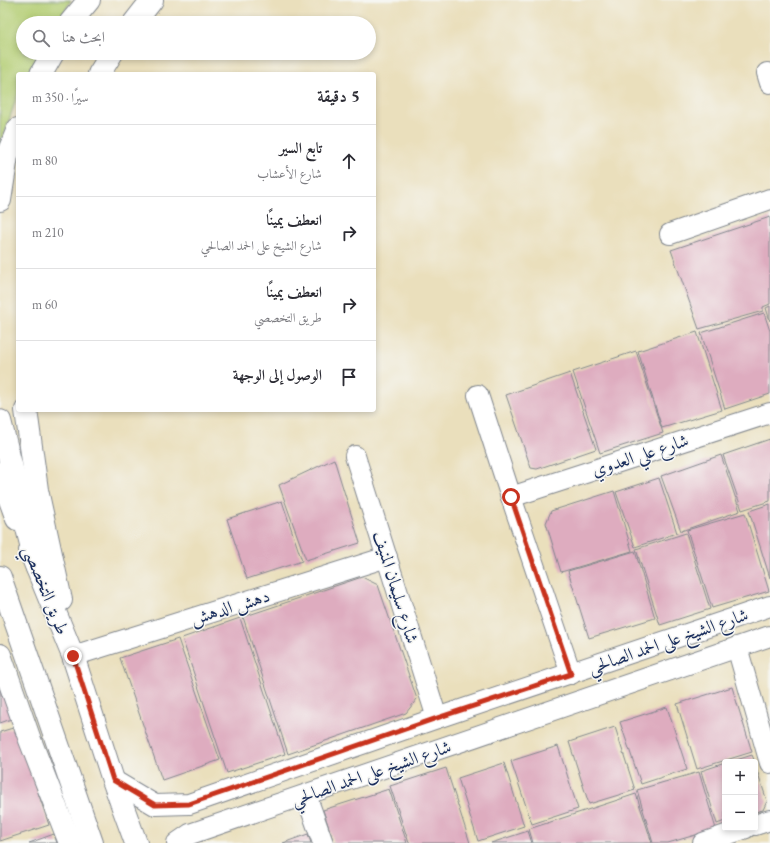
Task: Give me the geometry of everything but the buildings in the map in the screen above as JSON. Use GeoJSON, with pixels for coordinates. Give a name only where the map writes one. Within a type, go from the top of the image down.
{"type":"FeatureCollection","features":[{"type":"Feature","properties":{"kind":"main road"},"geometry":{"type":"LineString","coordinates":[[76,16],[89,0]]}},
{"type":"Feature","properties":{"kind":"main road"},"geometry":{"type":"LineString","coordinates":[[139,16],[152,0]]}},
{"type":"Feature","properties":{"kind":"main road"},"geometry":{"type":"LineString","coordinates":[[42,72],[49,60]]}},
{"type":"Feature","properties":{"kind":"main road"},"geometry":{"type":"LineString","coordinates":[[100,72],[108,60]]}},
{"type":"Feature","properties":{"kind":"main road"},"geometry":{"type":"LineString","coordinates":[[0,200],[7,156],[16,134]]}},
{"type":"Feature","properties":{"kind":"main road"},"geometry":{"type":"LineString","coordinates":[[26,412],[37,490],[73,656]]}},
{"type":"Feature","properties":{"kind":"main road"},"geometry":{"type":"LineString","coordinates":[[0,421],[37,568]]}},
{"type":"Feature","properties":{"kind":"main road","name":"طريق التخصصي"},"geometry":{"type":"LineString","coordinates":[[0,473],[73,656],[113,780],[136,843]]}},
{"type":"Feature","properties":{"kind":"main road","name":"طريق التخصصي"},"geometry":{"type":"LineString","coordinates":[[0,577],[92,843]]}},
{"type":"Feature","properties":{"kind":"main road"},"geometry":{"type":"LineString","coordinates":[[1,658],[30,740],[70,843]]}},
{"type":"Feature","properties":{"kind":"street"},"geometry":{"type":"LineString","coordinates":[[670,234],[770,199]]}},
{"type":"Feature","properties":{"kind":"street"},"geometry":{"type":"LineString","coordinates":[[478,396],[571,674]]}},
{"type":"Feature","properties":{"kind":"street","name":"شارع علي العدوي"},"geometry":{"type":"LineString","coordinates":[[511,497],[770,413]]}},
{"type":"Feature","properties":{"kind":"street","name":"شارع سليمان المنيف"},"geometry":{"type":"LineString","coordinates":[[355,456],[437,718]]}},
{"type":"Feature","properties":{"kind":"street","name":"دهش الدهش"},"geometry":{"type":"LineString","coordinates":[[73,656],[387,558]]}},
{"type":"Feature","properties":{"kind":"street","name":"شارع الشيخ على الحمد الصالحي"},"geometry":{"type":"LineString","coordinates":[[113,780],[155,805],[189,804],[437,718],[770,606]]}},
{"type":"Feature","properties":{"kind":"street","name":"شارع الشيخ على الحمد الصالحي"},"geometry":{"type":"LineString","coordinates":[[177,843],[190,834],[770,636]]}},
{"type":"Feature","properties":{"kind":"street"},"geometry":{"type":"LineString","coordinates":[[737,647],[770,763]]}},
{"type":"Feature","properties":{"kind":"street"},"geometry":{"type":"LineString","coordinates":[[306,795],[323,843]]}},
{"type":"Feature","properties":{"kind":"street"},"geometry":{"type":"LineString","coordinates":[[758,824],[770,820]]}},
{"type":"Feature","properties":{"kind":"street"},"geometry":{"type":"LineString","coordinates":[[703,843],[737,831]]}},
{"type":"Feature","properties":{"kind":"green space"},"geometry":{"type":"Polygon","coordinates":[[[0,0],[71,0],[62,16],[16,16],[16,60],[36,60],[28,72],[16,72],[16,99],[0,148],[0,0]]]}},
{"type":"Feature","properties":{"kind":"route"},"geometry":{"type":"LineString","coordinates":[[73,656],[113,780],[155,805],[189,804],[437,718],[571,674],[511,497]]}}]}
